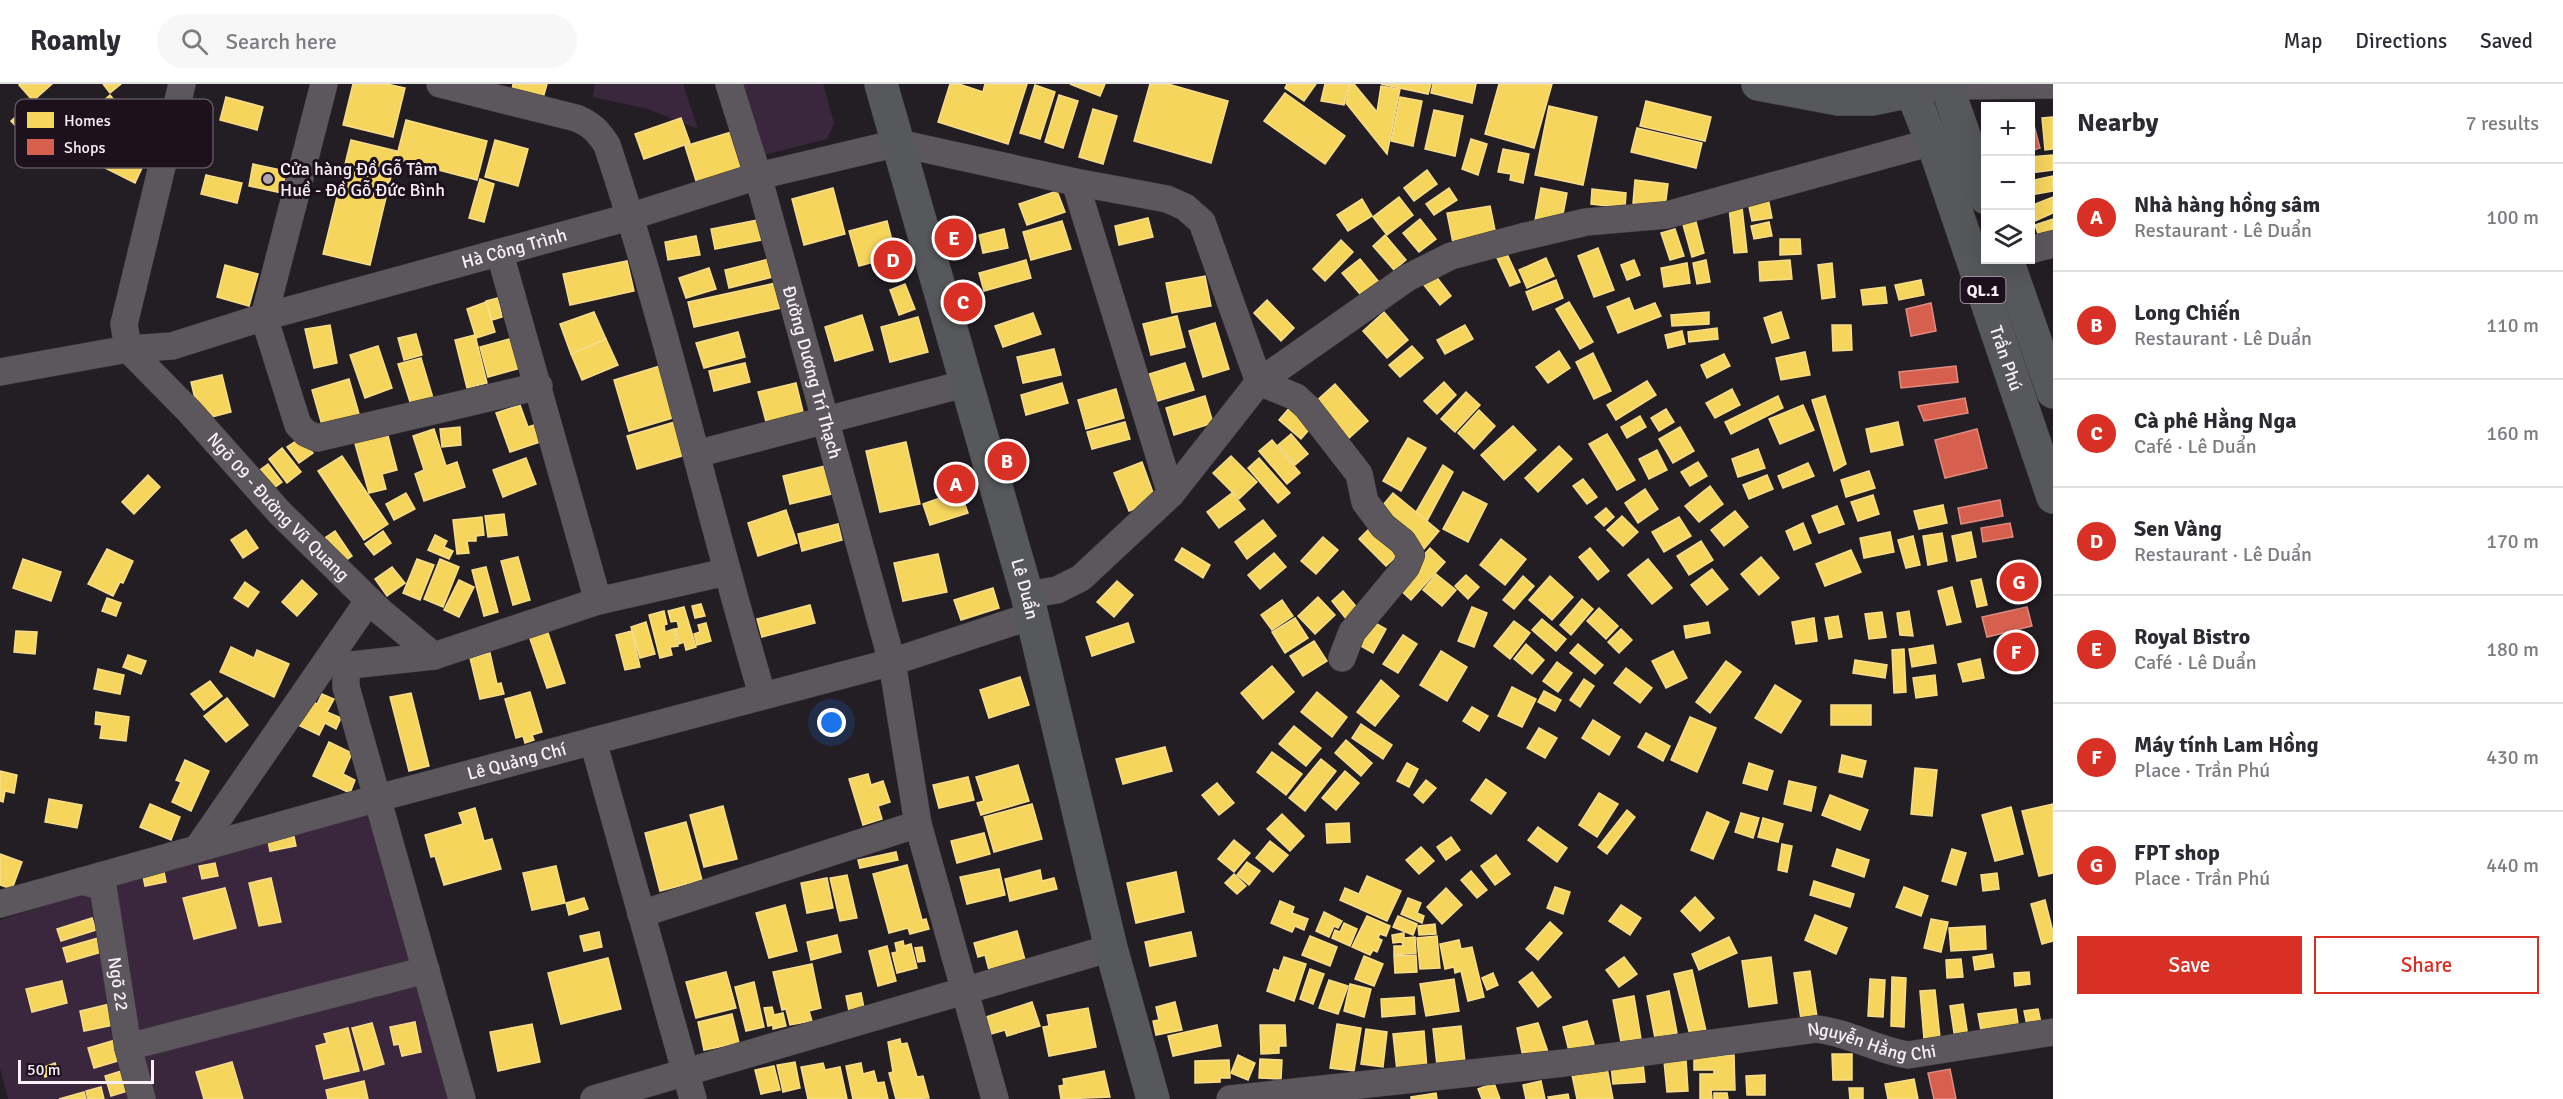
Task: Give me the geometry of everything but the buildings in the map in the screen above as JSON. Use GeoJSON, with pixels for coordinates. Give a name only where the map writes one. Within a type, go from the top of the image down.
{"type":"FeatureCollection","features":[{"type":"Feature","properties":{"kind":"main road","name":"Lê Duẩn"},"geometry":{"type":"LineString","coordinates":[[881,84],[969,383],[1029,606],[1111,948],[1153,1099]]}},
{"type":"Feature","properties":{"kind":"main road"},"geometry":{"type":"LineString","coordinates":[[1758,84],[1838,99],[1872,99],[1910,88]]}},
{"type":"Feature","properties":{"kind":"main road"},"geometry":{"type":"LineString","coordinates":[[1946,85],[1981,184]]}},
{"type":"Feature","properties":{"kind":"main road","name":"Trần Phú"},"geometry":{"type":"LineString","coordinates":[[1910,88],[1932,142],[2053,497]]}},
{"type":"Feature","properties":{"kind":"main road","name":"Trần Phú"},"geometry":{"type":"LineString","coordinates":[[2008,264],[2053,392]]}},
{"type":"Feature","properties":{"kind":"street"},"geometry":{"type":"LineString","coordinates":[[178,99],[182,84]]}},
{"type":"Feature","properties":{"kind":"street"},"geometry":{"type":"LineString","coordinates":[[324,84],[264,317],[298,425],[306,434],[317,438],[539,386]]}},
{"type":"Feature","properties":{"kind":"street"},"geometry":{"type":"LineString","coordinates":[[440,84],[589,123],[598,131],[607,145],[762,694]]}},
{"type":"Feature","properties":{"kind":"street","name":"Đường Dương Trí Thạch"},"geometry":{"type":"LineString","coordinates":[[729,84],[758,176],[892,662],[918,824],[995,1099]]}},
{"type":"Feature","properties":{"kind":"street"},"geometry":{"type":"LineString","coordinates":[[1910,88],[1946,85],[2053,85]]}},
{"type":"Feature","properties":{"kind":"street","name":"Lê Quảng Chí"},"geometry":{"type":"LineString","coordinates":[[0,904],[378,798],[762,694],[892,662],[1029,606],[1081,578],[1171,494],[1259,382],[1407,278],[1451,256],[1586,222],[1667,215],[1932,142]]}},
{"type":"Feature","properties":{"kind":"street"},"geometry":{"type":"LineString","coordinates":[[898,143],[1075,183],[1167,199],[1185,207],[1202,222],[1259,382],[1296,397],[1307,406],[1359,474],[1365,502],[1383,526],[1403,542],[1411,555],[1406,567],[1352,632],[1342,658]]}},
{"type":"Feature","properties":{"kind":"street","name":"Hà Công Trình"},"geometry":{"type":"LineString","coordinates":[[0,372],[128,349],[172,346],[264,317],[629,217],[758,176],[898,143]]}},
{"type":"Feature","properties":{"kind":"street"},"geometry":{"type":"LineString","coordinates":[[128,349],[124,324],[162,168]]}},
{"type":"Feature","properties":{"kind":"street"},"geometry":{"type":"LineString","coordinates":[[1075,183],[1171,494]]}},
{"type":"Feature","properties":{"kind":"street"},"geometry":{"type":"LineString","coordinates":[[2035,249],[2053,244]]}},
{"type":"Feature","properties":{"kind":"street"},"geometry":{"type":"LineString","coordinates":[[500,254],[598,601]]}},
{"type":"Feature","properties":{"kind":"street","name":"Ngõ 09 - Đường Vũ Quang"},"geometry":{"type":"LineString","coordinates":[[128,349],[189,411],[280,513],[369,600],[434,656]]}},
{"type":"Feature","properties":{"kind":"street"},"geometry":{"type":"LineString","coordinates":[[696,454],[969,383]]}},
{"type":"Feature","properties":{"kind":"street"},"geometry":{"type":"LineString","coordinates":[[462,1099],[346,687],[346,673],[351,665],[434,656],[598,601],[726,572]]}},
{"type":"Feature","properties":{"kind":"street"},"geometry":{"type":"LineString","coordinates":[[197,849],[369,600]]}},
{"type":"Feature","properties":{"kind":"street"},"geometry":{"type":"LineString","coordinates":[[592,741],[689,1087]]}},
{"type":"Feature","properties":{"kind":"street"},"geometry":{"type":"LineString","coordinates":[[641,914],[918,824]]}},
{"type":"Feature","properties":{"kind":"street","name":"Ngõ 22"},"geometry":{"type":"LineString","coordinates":[[82,881],[103,887],[128,1047],[142,1099]]}},
{"type":"Feature","properties":{"kind":"street"},"geometry":{"type":"LineString","coordinates":[[594,1099],[689,1087],[965,990],[1111,948]]}},
{"type":"Feature","properties":{"kind":"street"},"geometry":{"type":"LineString","coordinates":[[128,1047],[426,970]]}},
{"type":"Feature","properties":{"kind":"street","name":"Nguyễn Hằng Chi"},"geometry":{"type":"LineString","coordinates":[[1230,1099],[1564,1063],[1816,1029],[1835,1031],[1885,1051],[1908,1055],[2053,1032]]}},
{"type":"Feature","properties":{"kind":"shaded area"},"geometry":{"type":"Polygon","coordinates":[[[595,84],[683,84],[698,129],[648,109],[593,97],[595,84]]]}},
{"type":"Feature","properties":{"kind":"shaded area"},"geometry":{"type":"Polygon","coordinates":[[[733,84],[823,84],[834,123],[827,139],[752,158],[733,84]]]}},
{"type":"Feature","properties":{"kind":"shaded area"},"geometry":{"type":"Polygon","coordinates":[[[372,800],[455,1099],[8,1099],[0,1068],[0,920],[372,800]]]}},
{"type":"Feature","properties":{"kind":"place","name":"Cửa hàng Đồ Gỗ Tâm Huề - Đồ Gỗ Đức Bình"},"geometry":{"type":"Point","coordinates":[268,179]}},
{"type":"Feature","properties":{"kind":"place","name":"Royal Bistro"},"geometry":{"type":"Point","coordinates":[954,238]}},
{"type":"Feature","properties":{"kind":"place","name":"Sen Vàng"},"geometry":{"type":"Point","coordinates":[893,260]}},
{"type":"Feature","properties":{"kind":"place","name":"Cà phê Hằng Nga"},"geometry":{"type":"Point","coordinates":[963,302]}},
{"type":"Feature","properties":{"kind":"place","name":"Long Chiến"},"geometry":{"type":"Point","coordinates":[1007,461]}},
{"type":"Feature","properties":{"kind":"place","name":"Nhà hàng hồng sâm"},"geometry":{"type":"Point","coordinates":[956,484]}},
{"type":"Feature","properties":{"kind":"place","name":"FPT shop"},"geometry":{"type":"Point","coordinates":[2019,582]}},
{"type":"Feature","properties":{"kind":"place","name":"Máy tính Lam Hồng"},"geometry":{"type":"Point","coordinates":[2016,652]}}]}
